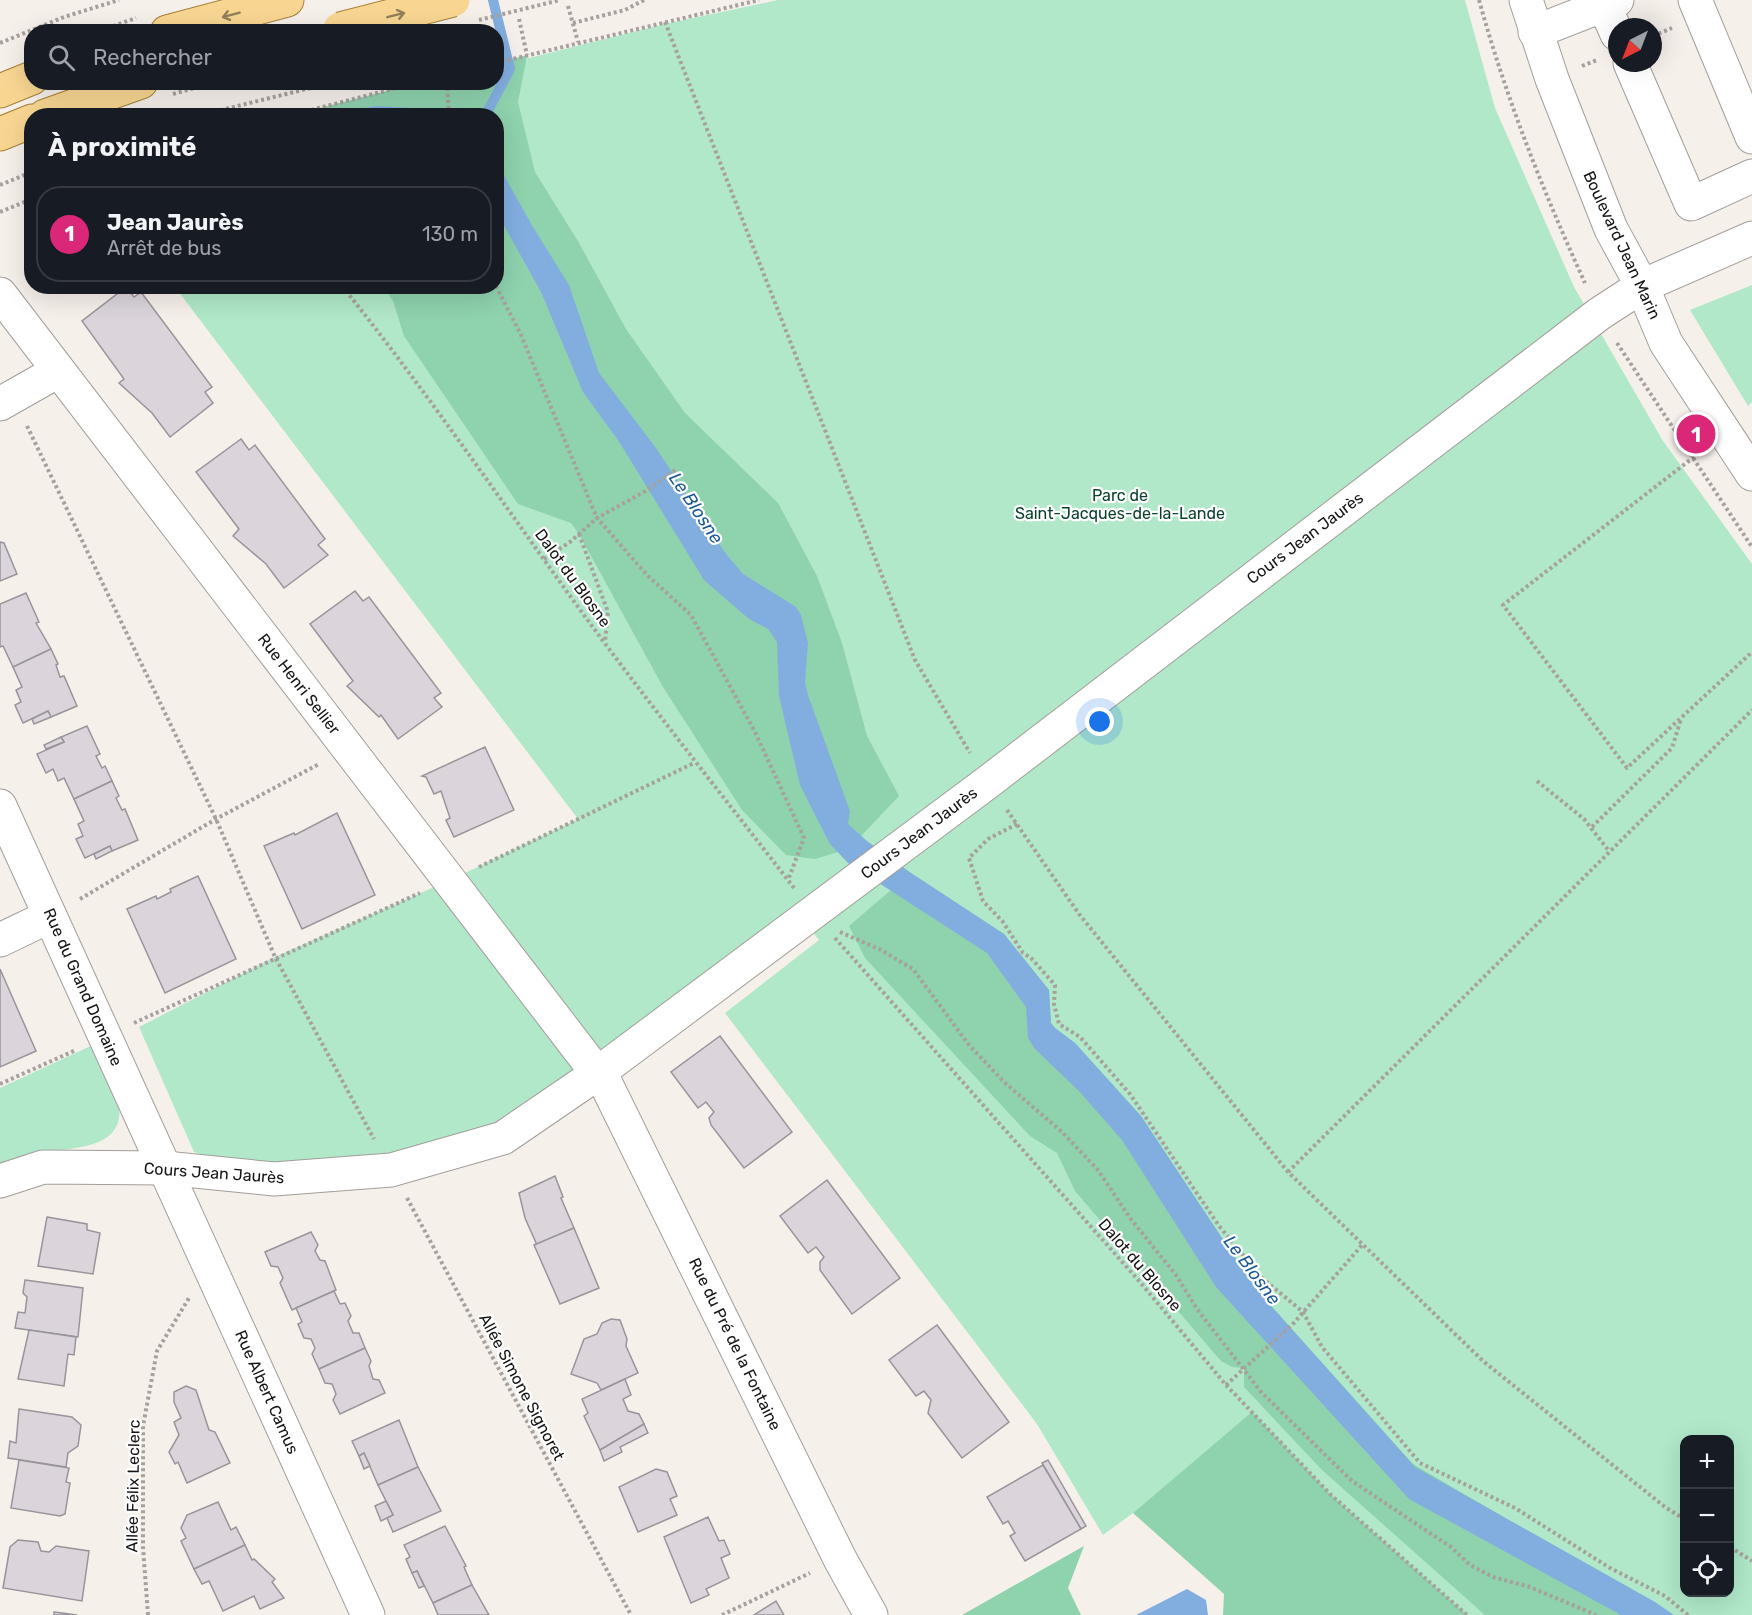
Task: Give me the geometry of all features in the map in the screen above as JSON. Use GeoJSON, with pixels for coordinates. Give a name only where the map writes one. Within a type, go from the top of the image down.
{"type":"FeatureCollection","features":[{"type":"Feature","properties":{"kind":"main road"},"geometry":{"type":"LineString","coordinates":[[197,24],[287,0]]}},
{"type":"Feature","properties":{"kind":"main road"},"geometry":{"type":"LineString","coordinates":[[375,24],[462,11]]}},
{"type":"Feature","properties":{"kind":"main road"},"geometry":{"type":"LineString","coordinates":[[0,91],[24,81]]}},
{"type":"Feature","properties":{"kind":"main road"},"geometry":{"type":"LineString","coordinates":[[68,108],[118,90]]}},
{"type":"Feature","properties":{"kind":"main road"},"geometry":{"type":"LineString","coordinates":[[0,134],[24,124]]}},
{"type":"Feature","properties":{"kind":"street","name":"Boulevard Jean Marin"},"geometry":{"type":"LineString","coordinates":[[1526,0],[1535,32],[1611,228],[1642,286],[1666,343],[1752,474]]}},
{"type":"Feature","properties":{"kind":"street"},"geometry":{"type":"LineString","coordinates":[[1695,0],[1752,137]]}},
{"type":"Feature","properties":{"kind":"street"},"geometry":{"type":"LineString","coordinates":[[1535,32],[1613,13]]}},
{"type":"Feature","properties":{"kind":"street"},"geometry":{"type":"LineString","coordinates":[[1634,72],[1691,204],[1752,176]]}},
{"type":"Feature","properties":{"kind":"street","name":"Cours Jean Jaurès"},"geometry":{"type":"LineString","coordinates":[[0,1181],[43,1167],[165,1168],[274,1179],[392,1170],[503,1138],[818,919],[1599,314],[1642,286],[1752,238]]}},
{"type":"Feature","properties":{"kind":"street","name":"Rue Henri Sellier"},"geometry":{"type":"LineString","coordinates":[[0,294],[598,1073]]}},
{"type":"Feature","properties":{"kind":"street"},"geometry":{"type":"LineString","coordinates":[[6,401],[58,371]]}},
{"type":"Feature","properties":{"kind":"street","name":"Rue du Grand Domaine"},"geometry":{"type":"LineString","coordinates":[[0,806],[165,1168]]}},
{"type":"Feature","properties":{"kind":"street"},"geometry":{"type":"LineString","coordinates":[[0,940],[51,916]]}},
{"type":"Feature","properties":{"kind":"street","name":"Rue du Pré de la Fontaine"},"geometry":{"type":"LineString","coordinates":[[598,1073],[614,1096],[840,1559],[871,1615]]}},
{"type":"Feature","properties":{"kind":"street","name":"Rue Albert Camus"},"geometry":{"type":"LineString","coordinates":[[165,1168],[368,1615]]}},
{"type":"Feature","properties":{"kind":"path"},"geometry":{"type":"LineString","coordinates":[[47,24],[119,0]]}},
{"type":"Feature","properties":{"kind":"path"},"geometry":{"type":"LineString","coordinates":[[462,11],[560,0]]}},
{"type":"Feature","properties":{"kind":"path"},"geometry":{"type":"LineString","coordinates":[[573,23],[625,10],[644,0]]}},
{"type":"Feature","properties":{"kind":"path"},"geometry":{"type":"LineString","coordinates":[[504,61],[759,0]]}},
{"type":"Feature","properties":{"kind":"path"},"geometry":{"type":"LineString","coordinates":[[1479,0],[1500,78],[1554,215],[1599,314],[1752,547]]}},
{"type":"Feature","properties":{"kind":"path"},"geometry":{"type":"LineString","coordinates":[[568,6],[578,42]]}},
{"type":"Feature","properties":{"kind":"path"},"geometry":{"type":"LineString","coordinates":[[519,19],[527,55]]}},
{"type":"Feature","properties":{"kind":"path"},"geometry":{"type":"LineString","coordinates":[[665,22],[915,660],[971,754]]}},
{"type":"Feature","properties":{"kind":"path"},"geometry":{"type":"LineString","coordinates":[[0,43],[24,33]]}},
{"type":"Feature","properties":{"kind":"path"},"geometry":{"type":"LineString","coordinates":[[229,108],[302,90]]}},
{"type":"Feature","properties":{"kind":"path"},"geometry":{"type":"LineString","coordinates":[[319,108],[389,90]]}},
{"type":"Feature","properties":{"kind":"path"},"geometry":{"type":"LineString","coordinates":[[447,90],[449,108]]}},
{"type":"Feature","properties":{"kind":"path"},"geometry":{"type":"LineString","coordinates":[[0,184],[24,175]]}},
{"type":"Feature","properties":{"kind":"path"},"geometry":{"type":"LineString","coordinates":[[0,212],[24,202]]}},
{"type":"Feature","properties":{"kind":"path","name":"Dalot du Blosne"},"geometry":{"type":"LineString","coordinates":[[348,294],[409,370],[694,763],[788,881],[804,838],[755,732],[691,615],[647,575],[597,518]]}},
{"type":"Feature","properties":{"kind":"path"},"geometry":{"type":"LineString","coordinates":[[500,294],[521,335],[597,518]]}},
{"type":"Feature","properties":{"kind":"path","name":"Allée Simone Signoret"},"geometry":{"type":"LineString","coordinates":[[6,401],[216,819],[275,957],[631,1615]]}},
{"type":"Feature","properties":{"kind":"path"},"geometry":{"type":"LineString","coordinates":[[1693,458],[1503,605],[1627,768],[1752,652]]}},
{"type":"Feature","properties":{"kind":"path"},"geometry":{"type":"LineString","coordinates":[[544,559],[597,518],[644,492],[677,469]]}},
{"type":"Feature","properties":{"kind":"path"},"geometry":{"type":"LineString","coordinates":[[579,534],[608,612],[605,642]]}},
{"type":"Feature","properties":{"kind":"path"},"geometry":{"type":"LineString","coordinates":[[1288,1172],[1752,711]]}},
{"type":"Feature","properties":{"kind":"path"},"geometry":{"type":"LineString","coordinates":[[1592,827],[1672,748],[1681,718]]}},
{"type":"Feature","properties":{"kind":"path"},"geometry":{"type":"LineString","coordinates":[[51,916],[216,819],[349,748]]}},
{"type":"Feature","properties":{"kind":"path"},"geometry":{"type":"LineString","coordinates":[[0,1084],[275,957],[450,880],[694,763]]}},
{"type":"Feature","properties":{"kind":"path"},"geometry":{"type":"LineString","coordinates":[[1537,781],[1592,827],[1609,851]]}},
{"type":"Feature","properties":{"kind":"path"},"geometry":{"type":"LineString","coordinates":[[1003,804],[1079,914],[1288,1172],[1483,1361],[1665,1507],[1680,1516]]}},
{"type":"Feature","properties":{"kind":"path"},"geometry":{"type":"LineString","coordinates":[[1017,824],[988,839],[969,858],[983,901],[1003,922],[1023,953],[1031,958],[1055,985],[1054,1004],[1059,1024],[1080,1037],[1115,1076],[1148,1118],[1219,1226],[1261,1277],[1303,1312],[1322,1347],[1420,1463],[1515,1508],[1610,1568],[1665,1596],[1688,1615]]}},
{"type":"Feature","properties":{"kind":"path"},"geometry":{"type":"LineString","coordinates":[[818,919],[879,949],[913,969],[969,1045],[1098,1170],[1130,1218],[1176,1275],[1197,1310],[1269,1400],[1352,1481],[1452,1547],[1470,1565],[1493,1577],[1530,1587],[1596,1615]]}},
{"type":"Feature","properties":{"kind":"path","name":"Dalot du Blosne"},"geometry":{"type":"LineString","coordinates":[[818,919],[1140,1282],[1226,1385],[1331,1495],[1467,1615]]}},
{"type":"Feature","properties":{"kind":"path"},"geometry":{"type":"LineString","coordinates":[[1226,1385],[1292,1325],[1363,1244]]}},
{"type":"Feature","properties":{"kind":"path","name":"Allée Félix Leclerc"},"geometry":{"type":"LineString","coordinates":[[148,1615],[143,1547],[143,1425],[157,1351],[209,1264]]}},
{"type":"Feature","properties":{"kind":"path"},"geometry":{"type":"LineString","coordinates":[[1734,1549],[1752,1560]]}},
{"type":"Feature","properties":{"kind":"path"},"geometry":{"type":"LineString","coordinates":[[722,1615],[840,1559]]}},
{"type":"Feature","properties":{"kind":"green space","name":"Parc de Saint-Jacques-de-la-Lande"},"geometry":{"type":"Polygon","coordinates":[[[778,0],[1465,0],[1495,108],[1574,287],[1663,441],[1752,564],[1752,1615],[1447,1615],[1242,1421],[1133,1513],[1103,1535],[1037,1424],[725,1013],[819,940],[803,920],[503,1138],[274,1179],[194,1152],[139,1027],[275,957],[450,880],[578,819],[180,294],[504,294],[504,108],[324,108],[392,90],[504,90],[504,64],[665,24],[778,0]]]}},
{"type":"Feature","properties":{"kind":"green space"},"geometry":{"type":"Polygon","coordinates":[[[527,55],[518,102],[535,172],[579,243],[626,329],[685,413],[778,503],[817,576],[842,643],[867,736],[899,796],[861,836],[838,852],[815,859],[786,855],[742,810],[663,687],[579,534],[571,523],[518,504],[404,336],[388,294],[504,294],[504,108],[320,108],[390,90],[504,90],[504,61],[527,55]]]}},
{"type":"Feature","properties":{"kind":"green space"},"geometry":{"type":"Polygon","coordinates":[[[1752,285],[1752,402],[1748,406],[1690,310],[1752,285]]]}},
{"type":"Feature","properties":{"kind":"green space"},"geometry":{"type":"Polygon","coordinates":[[[911,873],[1004,934],[1049,990],[1051,1023],[1075,1043],[1141,1116],[1256,1289],[1413,1464],[1670,1615],[1485,1615],[1322,1470],[1244,1387],[1244,1368],[1232,1367],[1221,1361],[1075,1191],[1057,1153],[1030,1136],[865,958],[849,926],[911,873]]]}},
{"type":"Feature","properties":{"kind":"green space"},"geometry":{"type":"Polygon","coordinates":[[[95,1044],[118,1098],[118,1121],[112,1132],[102,1140],[89,1145],[30,1154],[0,1167],[0,1088],[95,1044]]]}},
{"type":"Feature","properties":{"kind":"green space"},"geometry":{"type":"Polygon","coordinates":[[[1252,1412],[1331,1495],[1467,1615],[1223,1615],[1224,1594],[1133,1513],[1252,1412]]]}},
{"type":"Feature","properties":{"kind":"green space"},"geometry":{"type":"Polygon","coordinates":[[[1084,1546],[1068,1588],[1081,1615],[962,1615],[1084,1546]]]}},
{"type":"Feature","properties":{"kind":"water"},"geometry":{"type":"Polygon","coordinates":[[[377,106],[413,108],[365,108],[377,106]]]}},
{"type":"Feature","properties":{"kind":"water"},"geometry":{"type":"Polygon","coordinates":[[[504,175],[569,285],[599,373],[656,448],[726,554],[743,574],[796,607],[801,615],[808,643],[805,683],[850,811],[848,824],[911,873],[1004,934],[1049,990],[1051,1023],[1075,1043],[1141,1116],[1256,1289],[1415,1467],[1655,1602],[1674,1615],[1621,1615],[1409,1499],[1216,1287],[1122,1140],[1079,1091],[1035,1049],[1028,1038],[1026,1007],[987,953],[848,863],[830,844],[800,785],[779,696],[777,642],[768,629],[749,619],[704,580],[618,440],[583,392],[541,292],[504,226],[504,175]]]}},
{"type":"Feature","properties":{"kind":"water"},"geometry":{"type":"Polygon","coordinates":[[[1187,1589],[1206,1600],[1208,1615],[1136,1615],[1187,1589]]]}},
{"type":"Feature","properties":{"kind":"building"},"geometry":{"type":"Polygon","coordinates":[[[117,294],[132,294],[134,297],[142,294],[212,387],[205,392],[213,403],[170,437],[152,413],[119,383],[124,379],[82,321],[117,294]]]}},
{"type":"Feature","properties":{"kind":"building"},"geometry":{"type":"Polygon","coordinates":[[[241,439],[249,450],[255,445],[325,539],[318,545],[328,555],[284,588],[266,564],[233,536],[239,529],[196,472],[241,439]]]}},
{"type":"Feature","properties":{"kind":"building"},"geometry":{"type":"Polygon","coordinates":[[[0,542],[4,543],[17,574],[0,581],[0,542]]]}},
{"type":"Feature","properties":{"kind":"building"},"geometry":{"type":"Polygon","coordinates":[[[355,591],[363,601],[369,597],[441,693],[434,698],[442,707],[398,739],[381,715],[379,717],[347,686],[353,681],[310,624],[355,591]]]}},
{"type":"Feature","properties":{"kind":"building"},"geometry":{"type":"Polygon","coordinates":[[[26,593],[39,622],[36,623],[51,649],[13,667],[3,646],[0,647],[0,604],[26,593]]]}},
{"type":"Feature","properties":{"kind":"building"},"geometry":{"type":"Polygon","coordinates":[[[51,649],[58,664],[56,665],[60,677],[64,676],[77,706],[51,717],[48,711],[23,723],[15,705],[21,702],[16,690],[22,687],[13,667],[51,649]]]}},
{"type":"Feature","properties":{"kind":"building"},"geometry":{"type":"Polygon","coordinates":[[[48,711],[51,717],[34,724],[32,719],[48,711]]]}},
{"type":"Feature","properties":{"kind":"building"},"geometry":{"type":"Polygon","coordinates":[[[87,726],[100,754],[96,756],[102,768],[105,766],[112,781],[74,799],[64,778],[58,781],[53,769],[46,773],[37,754],[64,742],[61,737],[87,726]]]}},
{"type":"Feature","properties":{"kind":"building"},"geometry":{"type":"Polygon","coordinates":[[[61,737],[64,742],[46,749],[44,745],[61,737]]]}},
{"type":"Feature","properties":{"kind":"building"},"geometry":{"type":"Polygon","coordinates":[[[485,747],[514,810],[454,837],[446,820],[450,818],[441,791],[434,794],[426,777],[422,776],[485,747]]]}},
{"type":"Feature","properties":{"kind":"building"},"geometry":{"type":"Polygon","coordinates":[[[112,781],[119,796],[116,798],[122,810],[125,809],[138,840],[112,851],[110,846],[85,858],[76,839],[83,836],[78,824],[84,821],[74,799],[112,781]]]}},
{"type":"Feature","properties":{"kind":"building"},"geometry":{"type":"Polygon","coordinates":[[[337,813],[375,895],[302,929],[264,846],[294,833],[295,835],[337,813]]]}},
{"type":"Feature","properties":{"kind":"building"},"geometry":{"type":"Polygon","coordinates":[[[110,846],[112,851],[96,859],[94,854],[110,846]]]}},
{"type":"Feature","properties":{"kind":"building"},"geometry":{"type":"Polygon","coordinates":[[[198,876],[236,959],[165,993],[127,909],[156,896],[157,899],[171,892],[170,889],[198,876]]]}},
{"type":"Feature","properties":{"kind":"building"},"geometry":{"type":"Polygon","coordinates":[[[0,969],[36,1051],[0,1067],[0,969]]]}},
{"type":"Feature","properties":{"kind":"building"},"geometry":{"type":"Polygon","coordinates":[[[720,1036],[792,1132],[744,1168],[711,1125],[709,1118],[714,1112],[706,1102],[698,1108],[671,1072],[720,1036]]]}},
{"type":"Feature","properties":{"kind":"building"},"geometry":{"type":"Polygon","coordinates":[[[555,1176],[563,1197],[561,1198],[574,1228],[537,1245],[525,1218],[519,1193],[555,1176]]]}},
{"type":"Feature","properties":{"kind":"building"},"geometry":{"type":"Polygon","coordinates":[[[827,1180],[900,1278],[852,1314],[820,1270],[820,1262],[824,1257],[816,1247],[808,1253],[780,1216],[827,1180]]]}},
{"type":"Feature","properties":{"kind":"building"},"geometry":{"type":"Polygon","coordinates":[[[47,1217],[87,1224],[87,1230],[100,1233],[93,1274],[38,1266],[47,1217]]]}},
{"type":"Feature","properties":{"kind":"building"},"geometry":{"type":"Polygon","coordinates":[[[574,1228],[599,1288],[560,1304],[534,1245],[574,1228]]]}},
{"type":"Feature","properties":{"kind":"building"},"geometry":{"type":"Polygon","coordinates":[[[311,1232],[318,1245],[315,1251],[320,1260],[325,1261],[336,1290],[292,1310],[280,1283],[283,1278],[278,1267],[271,1266],[265,1252],[311,1232]]]}},
{"type":"Feature","properties":{"kind":"building"},"geometry":{"type":"Polygon","coordinates":[[[25,1280],[83,1288],[78,1337],[15,1328],[18,1312],[25,1313],[27,1297],[23,1293],[25,1280]]]}},
{"type":"Feature","properties":{"kind":"building"},"geometry":{"type":"Polygon","coordinates":[[[334,1291],[340,1304],[345,1303],[351,1316],[348,1321],[353,1333],[359,1333],[365,1348],[319,1369],[312,1354],[315,1348],[311,1339],[304,1338],[298,1324],[302,1322],[296,1308],[334,1291]]]}},
{"type":"Feature","properties":{"kind":"building"},"geometry":{"type":"Polygon","coordinates":[[[611,1319],[620,1320],[627,1339],[626,1346],[638,1373],[601,1390],[597,1383],[571,1374],[584,1339],[597,1334],[602,1323],[611,1319]]]}},
{"type":"Feature","properties":{"kind":"building"},"geometry":{"type":"Polygon","coordinates":[[[937,1325],[1009,1422],[962,1458],[928,1413],[931,1400],[924,1391],[916,1396],[889,1360],[937,1325]]]}},
{"type":"Feature","properties":{"kind":"building"},"geometry":{"type":"Polygon","coordinates":[[[29,1330],[76,1337],[74,1355],[68,1354],[64,1386],[18,1379],[29,1330]]]}},
{"type":"Feature","properties":{"kind":"building"},"geometry":{"type":"Polygon","coordinates":[[[365,1348],[371,1361],[369,1366],[373,1379],[379,1380],[385,1393],[340,1414],[333,1400],[336,1394],[332,1384],[325,1383],[319,1369],[365,1348]]]}},
{"type":"Feature","properties":{"kind":"building"},"geometry":{"type":"Polygon","coordinates":[[[625,1379],[631,1395],[623,1399],[628,1411],[639,1414],[644,1424],[600,1450],[584,1416],[588,1413],[582,1399],[625,1379]]]}},
{"type":"Feature","properties":{"kind":"building"},"geometry":{"type":"Polygon","coordinates":[[[186,1386],[196,1390],[209,1430],[215,1432],[230,1463],[187,1483],[178,1462],[175,1464],[169,1452],[179,1435],[174,1422],[181,1418],[174,1402],[174,1392],[186,1386]]]}},
{"type":"Feature","properties":{"kind":"building"},"geometry":{"type":"Polygon","coordinates":[[[19,1409],[72,1417],[81,1425],[78,1446],[68,1453],[66,1467],[8,1458],[10,1441],[16,1443],[19,1409]]]}},
{"type":"Feature","properties":{"kind":"building"},"geometry":{"type":"Polygon","coordinates":[[[399,1420],[418,1467],[378,1485],[364,1453],[359,1456],[352,1441],[399,1420]]]}},
{"type":"Feature","properties":{"kind":"building"},"geometry":{"type":"Polygon","coordinates":[[[644,1424],[648,1433],[620,1447],[622,1452],[604,1461],[600,1450],[644,1424]]]}},
{"type":"Feature","properties":{"kind":"building"},"geometry":{"type":"Polygon","coordinates":[[[364,1453],[370,1466],[364,1469],[359,1456],[364,1453]]]}},
{"type":"Feature","properties":{"kind":"building"},"geometry":{"type":"Polygon","coordinates":[[[19,1460],[69,1468],[66,1482],[70,1483],[65,1514],[60,1516],[11,1508],[19,1460]]]}},
{"type":"Feature","properties":{"kind":"building"},"geometry":{"type":"Polygon","coordinates":[[[1048,1460],[1086,1526],[1081,1529],[1042,1463],[1048,1460]]]}},
{"type":"Feature","properties":{"kind":"building"},"geometry":{"type":"Polygon","coordinates":[[[1043,1465],[1081,1529],[1025,1561],[1010,1536],[1015,1533],[1008,1521],[1003,1524],[987,1497],[1043,1465]]]}},
{"type":"Feature","properties":{"kind":"building"},"geometry":{"type":"Polygon","coordinates":[[[418,1467],[441,1511],[393,1532],[387,1518],[393,1515],[378,1485],[418,1467]]]}},
{"type":"Feature","properties":{"kind":"building"},"geometry":{"type":"Polygon","coordinates":[[[656,1469],[667,1472],[677,1496],[670,1499],[677,1515],[638,1532],[619,1487],[656,1469]]]}},
{"type":"Feature","properties":{"kind":"building"},"geometry":{"type":"Polygon","coordinates":[[[386,1501],[393,1515],[381,1521],[375,1506],[386,1501]]]}},
{"type":"Feature","properties":{"kind":"building"},"geometry":{"type":"Polygon","coordinates":[[[218,1502],[231,1530],[236,1527],[245,1545],[194,1569],[181,1541],[186,1538],[181,1528],[187,1515],[218,1502]]]}},
{"type":"Feature","properties":{"kind":"building"},"geometry":{"type":"Polygon","coordinates":[[[708,1517],[719,1541],[724,1540],[730,1554],[721,1558],[729,1578],[706,1589],[709,1595],[691,1603],[664,1537],[708,1517]]]}},
{"type":"Feature","properties":{"kind":"building"},"geometry":{"type":"Polygon","coordinates":[[[445,1526],[466,1566],[464,1567],[472,1585],[433,1603],[417,1571],[412,1573],[406,1559],[410,1557],[404,1545],[445,1526]]]}},
{"type":"Feature","properties":{"kind":"building"},"geometry":{"type":"Polygon","coordinates":[[[18,1540],[38,1542],[41,1551],[49,1552],[56,1546],[89,1551],[82,1601],[3,1588],[10,1547],[18,1540]]]}},
{"type":"Feature","properties":{"kind":"building"},"geometry":{"type":"Polygon","coordinates":[[[245,1545],[252,1560],[254,1559],[275,1579],[272,1582],[284,1598],[260,1609],[254,1596],[223,1611],[209,1581],[202,1584],[194,1569],[245,1545]]]}},
{"type":"Feature","properties":{"kind":"building"},"geometry":{"type":"Polygon","coordinates":[[[417,1571],[424,1586],[419,1588],[412,1573],[417,1571]]]}},
{"type":"Feature","properties":{"kind":"building"},"geometry":{"type":"Polygon","coordinates":[[[472,1585],[489,1615],[438,1615],[433,1603],[472,1585]]]}},
{"type":"Feature","properties":{"kind":"building"},"geometry":{"type":"Polygon","coordinates":[[[776,1601],[784,1615],[754,1615],[776,1601]]]}},
{"type":"Feature","properties":{"kind":"building"},"geometry":{"type":"Polygon","coordinates":[[[54,1612],[77,1615],[54,1615],[54,1612]]]}},
{"type":"Feature","properties":{"kind":"waterway","name":"Le Blosne"},"geometry":{"type":"LineString","coordinates":[[493,0],[499,24]]}},
{"type":"Feature","properties":{"kind":"waterway","name":"Le Blosne"},"geometry":{"type":"LineString","coordinates":[[504,45],[510,69],[504,80]]}},
{"type":"Feature","properties":{"kind":"waterway","name":"Le Blosne"},"geometry":{"type":"LineString","coordinates":[[489,108],[499,90]]}},
{"type":"Feature","properties":{"kind":"place","name":"Jean Jaurès"},"geometry":{"type":"Point","coordinates":[1696,434]}}]}
